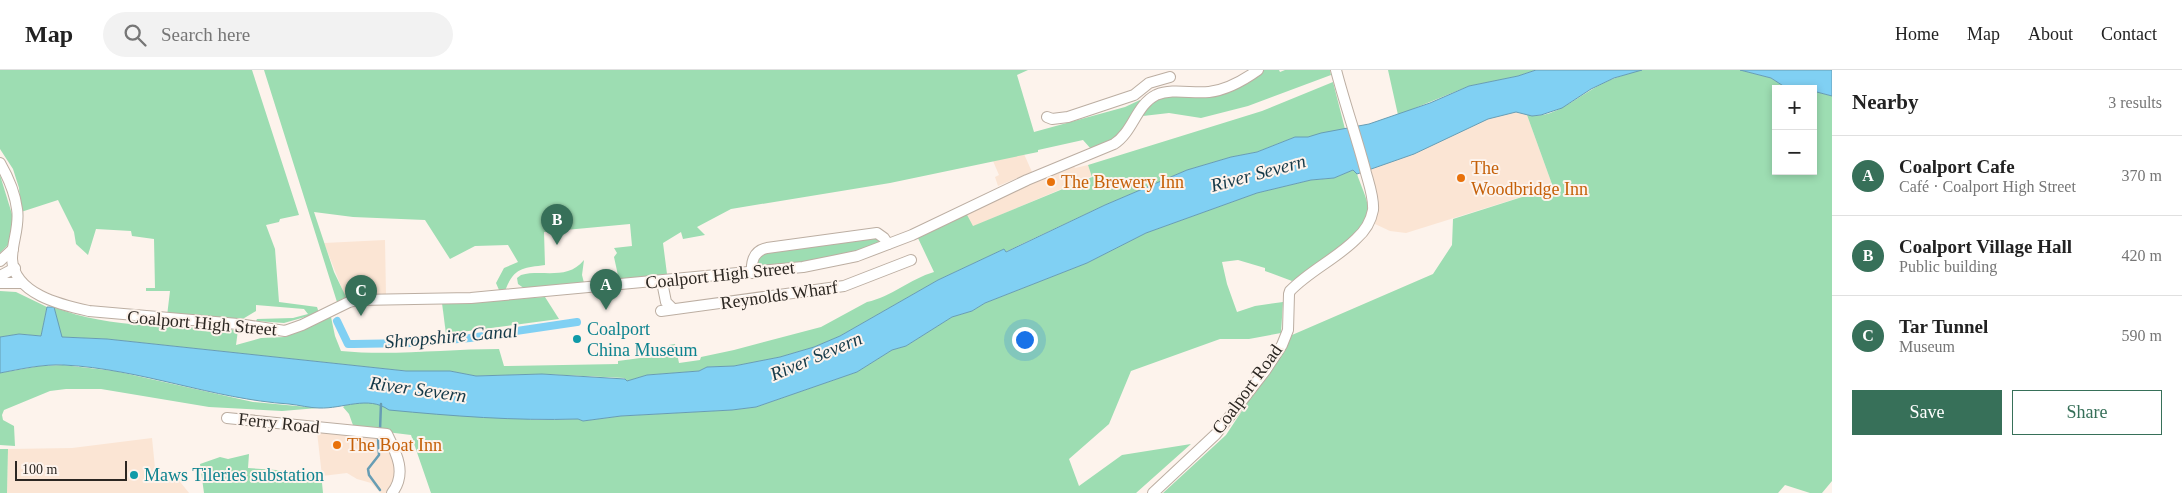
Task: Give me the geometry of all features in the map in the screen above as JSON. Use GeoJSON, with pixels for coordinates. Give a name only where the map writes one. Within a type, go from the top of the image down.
{"type":"FeatureCollection","features":[{"type":"Feature","properties":{"kind":"street","name":"Coalport High Street"},"geometry":{"type":"LineString","coordinates":[[22,283],[33,292],[70,307],[113,315],[238,324],[286,330],[302,325],[358,300],[472,298],[662,282],[802,267],[857,256],[912,235],[1027,180],[1114,144],[1124,136],[1146,103],[1158,95],[1180,91],[1210,92],[1229,87],[1258,70]]}},
{"type":"Feature","properties":{"kind":"street","name":"Coalport Road"},"geometry":{"type":"LineString","coordinates":[[1153,493],[1216,434],[1265,371],[1282,345],[1288,330],[1289,294],[1296,286],[1347,248],[1364,230],[1373,212],[1368,179],[1338,75]]}},
{"type":"Feature","properties":{"kind":"street"},"geometry":{"type":"LineString","coordinates":[[1047,117],[1052,119],[1068,117],[1134,95],[1145,85],[1170,78]]}},
{"type":"Feature","properties":{"kind":"street"},"geometry":{"type":"LineString","coordinates":[[1154,82],[1158,95]]}},
{"type":"Feature","properties":{"kind":"street"},"geometry":{"type":"LineString","coordinates":[[0,163],[7,174],[18,209],[12,259],[14,268],[22,283],[0,283]]}},
{"type":"Feature","properties":{"kind":"street"},"geometry":{"type":"LineString","coordinates":[[752,273],[752,262],[755,254],[767,248],[877,233],[888,244]]}},
{"type":"Feature","properties":{"kind":"street"},"geometry":{"type":"LineString","coordinates":[[0,261],[14,249]]}},
{"type":"Feature","properties":{"kind":"street","name":"Reynolds Wharf"},"geometry":{"type":"LineString","coordinates":[[661,311],[844,286],[911,260]]}},
{"type":"Feature","properties":{"kind":"street"},"geometry":{"type":"LineString","coordinates":[[0,276],[14,268]]}},
{"type":"Feature","properties":{"kind":"street"},"geometry":{"type":"LineString","coordinates":[[662,282],[666,302],[673,309]]}},
{"type":"Feature","properties":{"kind":"street","name":"Ferry Road"},"geometry":{"type":"LineString","coordinates":[[227,418],[387,434],[396,452],[401,470],[396,488],[392,493]]}},
{"type":"Feature","properties":{"kind":"shaded area","name":"The Woodbridge Inn"},"geometry":{"type":"Polygon","coordinates":[[[1516,112],[1527,115],[1553,187],[1406,233],[1390,231],[1375,224],[1379,202],[1371,169],[1414,154],[1488,119],[1516,112]]]}},
{"type":"Feature","properties":{"kind":"shaded area"},"geometry":{"type":"Polygon","coordinates":[[[1024,154],[1032,172],[998,186],[995,177],[999,175],[993,161],[1024,154]]]}},
{"type":"Feature","properties":{"kind":"shaded area"},"geometry":{"type":"Polygon","coordinates":[[[1088,165],[1092,176],[972,227],[966,213],[1018,188],[1074,166],[1075,168],[1088,165]]]}},
{"type":"Feature","properties":{"kind":"shaded area"},"geometry":{"type":"Polygon","coordinates":[[[385,240],[386,296],[346,299],[324,243],[385,240]]]}},
{"type":"Feature","properties":{"kind":"shaded area"},"geometry":{"type":"Polygon","coordinates":[[[317,432],[384,438],[388,441],[396,468],[393,481],[386,493],[381,493],[371,483],[357,479],[347,473],[322,476],[317,432]]]}},
{"type":"Feature","properties":{"kind":"shaded area"},"geometry":{"type":"Polygon","coordinates":[[[152,438],[155,468],[177,478],[189,493],[7,493],[8,449],[72,448],[152,438]]]}},
{"type":"Feature","properties":{"kind":"green space"},"geometry":{"type":"Polygon","coordinates":[[[0,70],[252,70],[299,215],[280,219],[279,222],[266,225],[275,249],[279,302],[317,307],[319,313],[284,323],[256,321],[257,319],[293,318],[308,314],[304,309],[256,305],[256,311],[241,320],[167,316],[170,291],[146,291],[146,288],[155,288],[154,239],[132,236],[131,231],[96,229],[88,255],[76,244],[74,232],[58,200],[21,212],[19,188],[13,169],[0,149],[0,70]]]}},
{"type":"Feature","properties":{"kind":"green space"},"geometry":{"type":"Polygon","coordinates":[[[264,70],[1028,70],[1017,75],[1034,132],[1125,107],[1140,100],[1142,101],[1117,137],[1091,149],[1083,140],[1038,150],[1038,152],[890,183],[731,209],[697,227],[705,235],[683,239],[681,232],[663,243],[667,274],[619,280],[614,257],[617,253],[614,248],[632,246],[630,224],[544,232],[545,265],[520,270],[512,277],[505,291],[499,290],[496,283],[504,268],[518,262],[508,245],[475,246],[450,259],[425,220],[353,217],[314,212],[334,272],[346,297],[337,302],[264,70]]]}},
{"type":"Feature","properties":{"kind":"green space"},"geometry":{"type":"Polygon","coordinates":[[[1264,70],[1279,70],[1280,72],[1285,70],[1330,70],[1331,75],[1248,106],[1201,118],[1169,113],[1143,116],[1149,107],[1157,101],[1181,94],[1220,92],[1236,89],[1264,70]]]}},
{"type":"Feature","properties":{"kind":"green space"},"geometry":{"type":"Polygon","coordinates":[[[1388,70],[1536,70],[1518,76],[1469,86],[1398,115],[1388,70]]]}},
{"type":"Feature","properties":{"kind":"green space"},"geometry":{"type":"Polygon","coordinates":[[[1642,70],[1740,70],[1771,78],[1782,85],[1772,85],[1772,175],[1817,175],[1817,92],[1832,96],[1832,481],[1822,493],[1810,493],[1785,485],[1778,493],[1163,493],[1226,435],[1292,335],[1433,274],[1452,245],[1453,219],[1553,187],[1527,115],[1536,116],[1552,112],[1603,83],[1642,70]]]}},
{"type":"Feature","properties":{"kind":"green space"},"geometry":{"type":"Polygon","coordinates":[[[1333,82],[1345,129],[1308,137],[1295,137],[1257,152],[1231,157],[1187,170],[1105,205],[1005,252],[1004,249],[938,280],[840,336],[814,347],[780,357],[734,366],[707,367],[699,371],[647,375],[627,381],[624,378],[542,374],[476,376],[450,371],[406,371],[107,339],[61,337],[54,307],[98,320],[121,323],[238,330],[236,345],[261,338],[285,337],[331,317],[335,336],[341,351],[400,353],[499,349],[504,366],[618,364],[618,361],[670,354],[669,345],[675,344],[679,363],[700,360],[701,357],[821,327],[867,302],[876,300],[934,272],[917,236],[966,213],[973,226],[1092,177],[1088,165],[1262,111],[1333,82]]]}},
{"type":"Feature","properties":{"kind":"green space"},"geometry":{"type":"Polygon","coordinates":[[[1353,170],[1357,174],[1367,202],[1368,211],[1365,221],[1348,242],[1325,260],[1292,281],[1265,271],[1265,268],[1238,260],[1222,262],[1227,284],[1237,312],[1255,306],[1283,302],[1281,333],[1249,339],[1220,339],[1131,371],[1109,424],[1069,459],[1079,486],[1122,455],[1191,444],[1136,493],[431,493],[411,435],[354,428],[349,414],[343,407],[366,402],[537,420],[578,419],[583,421],[621,416],[756,407],[857,372],[892,350],[906,346],[952,317],[972,311],[985,303],[1087,263],[1146,233],[1257,193],[1311,180],[1334,178],[1353,170]]]}},
{"type":"Feature","properties":{"kind":"green space"},"geometry":{"type":"Polygon","coordinates":[[[0,175],[15,224],[12,241],[0,253],[0,175]]]}},
{"type":"Feature","properties":{"kind":"green space"},"geometry":{"type":"Polygon","coordinates":[[[870,237],[880,239],[881,242],[877,245],[824,260],[759,268],[757,265],[758,256],[770,251],[870,237]]]}},
{"type":"Feature","properties":{"kind":"green space"},"geometry":{"type":"Polygon","coordinates":[[[584,260],[582,275],[584,283],[525,289],[518,284],[517,278],[521,275],[562,272],[570,270],[584,260]]]}},
{"type":"Feature","properties":{"kind":"green space"},"geometry":{"type":"Polygon","coordinates":[[[0,291],[16,292],[47,307],[41,336],[19,334],[0,337],[0,291]]]}},
{"type":"Feature","properties":{"kind":"green space"},"geometry":{"type":"Polygon","coordinates":[[[545,297],[559,319],[446,334],[442,303],[545,297]]]}},
{"type":"Feature","properties":{"kind":"green space"},"geometry":{"type":"Polygon","coordinates":[[[63,365],[115,371],[253,402],[318,408],[282,411],[209,407],[101,389],[66,389],[50,391],[4,410],[3,420],[14,426],[15,446],[0,445],[0,373],[40,366],[63,365]]]}},
{"type":"Feature","properties":{"kind":"green space"},"geometry":{"type":"Polygon","coordinates":[[[0,449],[8,449],[7,493],[0,493],[0,449]]]}},
{"type":"Feature","properties":{"kind":"green space"},"geometry":{"type":"Polygon","coordinates":[[[249,454],[248,468],[321,473],[323,493],[204,493],[200,464],[220,457],[228,459],[249,454]]]}},
{"type":"Feature","properties":{"kind":"water","name":"River Severn"},"geometry":{"type":"Polygon","coordinates":[[[1536,70],[1642,70],[1614,78],[1591,89],[1562,108],[1541,115],[1532,116],[1516,112],[1488,119],[1414,154],[1357,174],[1353,170],[1334,178],[1311,180],[1257,193],[1146,233],[1087,263],[985,303],[972,311],[952,317],[906,346],[892,350],[857,372],[756,407],[621,416],[583,421],[578,419],[507,419],[389,410],[381,406],[364,403],[328,408],[312,408],[233,396],[121,372],[64,365],[24,368],[0,373],[0,337],[19,334],[41,336],[47,307],[54,307],[62,337],[107,339],[406,371],[450,371],[476,376],[542,374],[625,379],[627,381],[647,375],[699,371],[707,367],[734,366],[780,357],[814,347],[840,336],[938,280],[1004,249],[1006,252],[1105,205],[1187,170],[1231,157],[1257,152],[1295,137],[1308,137],[1369,124],[1430,103],[1469,86],[1518,76],[1536,70]]]}},
{"type":"Feature","properties":{"kind":"water"},"geometry":{"type":"Polygon","coordinates":[[[1740,70],[1832,70],[1832,96],[1817,92],[1817,85],[1782,85],[1771,78],[1740,70]]]}},
{"type":"Feature","properties":{"kind":"waterway","name":"Shropshire Canal"},"geometry":{"type":"LineString","coordinates":[[337,321],[348,344],[412,343],[470,338],[577,322]]}},
{"type":"Feature","properties":{"kind":"waterway","name":"River Severn"},"geometry":{"type":"LineString","coordinates":[[380,430],[381,404]]}},
{"type":"Feature","properties":{"kind":"waterway"},"geometry":{"type":"LineString","coordinates":[[378,438],[379,455],[368,469],[369,475],[380,490]]}},
{"type":"Feature","properties":{"kind":"place","name":"The Woodbridge Inn"},"geometry":{"type":"Point","coordinates":[1461,178]}},
{"type":"Feature","properties":{"kind":"place","name":"The Brewery Inn"},"geometry":{"type":"Point","coordinates":[1051,182]}},
{"type":"Feature","properties":{"kind":"place","name":"Coalport Village Hall"},"geometry":{"type":"Point","coordinates":[557,245]}},
{"type":"Feature","properties":{"kind":"place","name":"Coalport Cafe"},"geometry":{"type":"Point","coordinates":[606,310]}},
{"type":"Feature","properties":{"kind":"place","name":"Tar Tunnel"},"geometry":{"type":"Point","coordinates":[361,316]}},
{"type":"Feature","properties":{"kind":"place","name":"Coalport China Museum"},"geometry":{"type":"Point","coordinates":[577,339]}},
{"type":"Feature","properties":{"kind":"place","name":"The Boat Inn"},"geometry":{"type":"Point","coordinates":[337,445]}},
{"type":"Feature","properties":{"kind":"place","name":"Maws Tileries substation"},"geometry":{"type":"Point","coordinates":[134,475]}}]}
